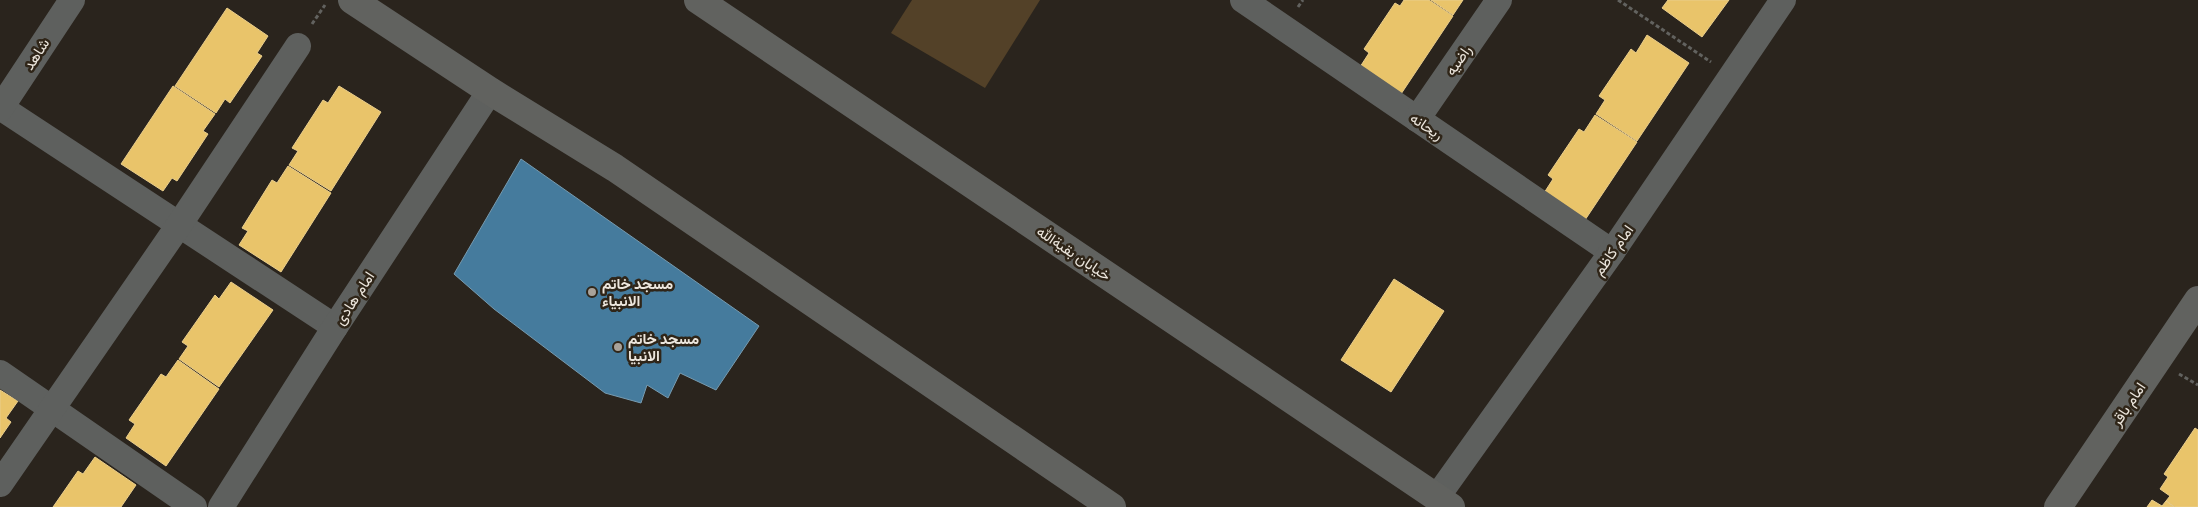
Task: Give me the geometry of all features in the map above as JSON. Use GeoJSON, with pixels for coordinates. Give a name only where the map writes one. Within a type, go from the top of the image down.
{"type":"FeatureCollection","features":[{"type":"Feature","properties":{"kind":"street","name":"شاهد"},"geometry":{"type":"LineString","coordinates":[[0,108],[72,0]]}},
{"type":"Feature","properties":{"kind":"street"},"geometry":{"type":"LineString","coordinates":[[352,0],[383,8],[490,91],[615,168],[1112,507]]}},
{"type":"Feature","properties":{"kind":"street","name":"خیابان بقیةالله"},"geometry":{"type":"LineString","coordinates":[[698,0],[1444,502]]}},
{"type":"Feature","properties":{"kind":"street","name":"ریحانه"},"geometry":{"type":"LineString","coordinates":[[1243,0],[1612,252]]}},
{"type":"Feature","properties":{"kind":"street","name":"راضیه"},"geometry":{"type":"LineString","coordinates":[[1417,119],[1499,0]]}},
{"type":"Feature","properties":{"kind":"street","name":"امام کاظم"},"geometry":{"type":"LineString","coordinates":[[1444,502],[1783,0]]}},
{"type":"Feature","properties":{"kind":"street"},"geometry":{"type":"LineString","coordinates":[[0,484],[298,46]]}},
{"type":"Feature","properties":{"kind":"street","name":"امام هادی"},"geometry":{"type":"LineString","coordinates":[[221,507],[490,91]]}},
{"type":"Feature","properties":{"kind":"street"},"geometry":{"type":"LineString","coordinates":[[0,108],[335,328]]}},
{"type":"Feature","properties":{"kind":"street","name":"امام باقر"},"geometry":{"type":"LineString","coordinates":[[2058,507],[2198,300]]}},
{"type":"Feature","properties":{"kind":"street"},"geometry":{"type":"LineString","coordinates":[[0,373],[194,507]]}},
{"type":"Feature","properties":{"kind":"path"},"geometry":{"type":"LineString","coordinates":[[1618,0],[1732,77]]}},
{"type":"Feature","properties":{"kind":"shaded area"},"geometry":{"type":"Polygon","coordinates":[[[912,0],[1040,0],[985,88],[891,33],[912,0]]]}},
{"type":"Feature","properties":{"kind":"building: Homes"},"geometry":{"type":"Polygon","coordinates":[[[1404,0],[1429,0],[1453,16],[1401,94],[1360,67],[1369,53],[1364,49],[1395,3],[1400,6],[1404,0]]]}},
{"type":"Feature","properties":{"kind":"building: Homes"},"geometry":{"type":"Polygon","coordinates":[[[1431,0],[1463,0],[1453,15],[1431,0]]]}},
{"type":"Feature","properties":{"kind":"building: Homes"},"geometry":{"type":"Polygon","coordinates":[[[1668,0],[1729,0],[1702,37],[1662,8],[1668,0]]]}},
{"type":"Feature","properties":{"kind":"building: Homes"},"geometry":{"type":"Polygon","coordinates":[[[227,8],[268,36],[257,53],[262,56],[230,103],[225,99],[216,113],[175,86],[227,8]]]}},
{"type":"Feature","properties":{"kind":"building: Homes"},"geometry":{"type":"Polygon","coordinates":[[[1647,35],[1689,63],[1637,141],[1596,114],[1605,100],[1599,96],[1631,49],[1636,53],[1647,35]]]}},
{"type":"Feature","properties":{"kind":"building: Homes"},"geometry":{"type":"Polygon","coordinates":[[[173,86],[215,114],[203,131],[208,134],[177,181],[172,178],[163,191],[121,164],[173,86]]]}},
{"type":"Feature","properties":{"kind":"building: Homes"},"geometry":{"type":"Polygon","coordinates":[[[339,86],[381,112],[331,191],[289,165],[298,151],[292,148],[323,100],[328,103],[339,86]]]}},
{"type":"Feature","properties":{"kind":"building: Homes"},"geometry":{"type":"Polygon","coordinates":[[[1595,115],[1637,142],[1585,220],[1544,193],[1553,179],[1548,175],[1579,129],[1584,132],[1595,115]]]}},
{"type":"Feature","properties":{"kind":"building: Homes"},"geometry":{"type":"Polygon","coordinates":[[[288,166],[331,193],[281,272],[239,245],[248,231],[242,228],[272,180],[277,183],[288,166]]]}},
{"type":"Feature","properties":{"kind":"building: Homes"},"geometry":{"type":"Polygon","coordinates":[[[1394,279],[1444,311],[1391,392],[1341,360],[1394,279]]]}},
{"type":"Feature","properties":{"kind":"building: Homes"},"geometry":{"type":"Polygon","coordinates":[[[231,282],[273,310],[219,387],[179,359],[188,346],[182,342],[215,295],[219,299],[231,282]]]}},
{"type":"Feature","properties":{"kind":"building: Homes"},"geometry":{"type":"Polygon","coordinates":[[[178,360],[219,389],[166,466],[126,438],[135,424],[129,420],[161,374],[166,377],[178,360]]]}},
{"type":"Feature","properties":{"kind":"building: Homes"},"geometry":{"type":"Polygon","coordinates":[[[0,390],[18,401],[6,418],[11,422],[0,438],[0,390]]]}},
{"type":"Feature","properties":{"kind":"building: Homes"},"geometry":{"type":"Polygon","coordinates":[[[2195,428],[2198,430],[2198,507],[2175,507],[2166,501],[2170,496],[2160,489],[2168,477],[2164,474],[2195,428]]]}},
{"type":"Feature","properties":{"kind":"building: Homes"},"geometry":{"type":"Polygon","coordinates":[[[95,457],[136,485],[121,507],[53,507],[78,471],[83,474],[95,457]]]}},
{"type":"Feature","properties":{"kind":"building: Homes"},"geometry":{"type":"Polygon","coordinates":[[[2152,500],[2162,506],[2166,501],[2174,507],[2147,507],[2152,500]]]}},
{"type":"Feature","properties":{"kind":"building: Public","name":"مسجد خاتم الانبیاء"},"geometry":{"type":"Polygon","coordinates":[[[521,159],[759,326],[716,390],[680,373],[668,398],[647,385],[641,403],[605,393],[494,309],[454,274],[521,159]]]}},
{"type":"Feature","properties":{"kind":"place","name":"مسجد خاتم الانبیاء"},"geometry":{"type":"Point","coordinates":[592,292]}},
{"type":"Feature","properties":{"kind":"place","name":"مسجد خاتم الانبیا"},"geometry":{"type":"Point","coordinates":[618,347]}}]}
